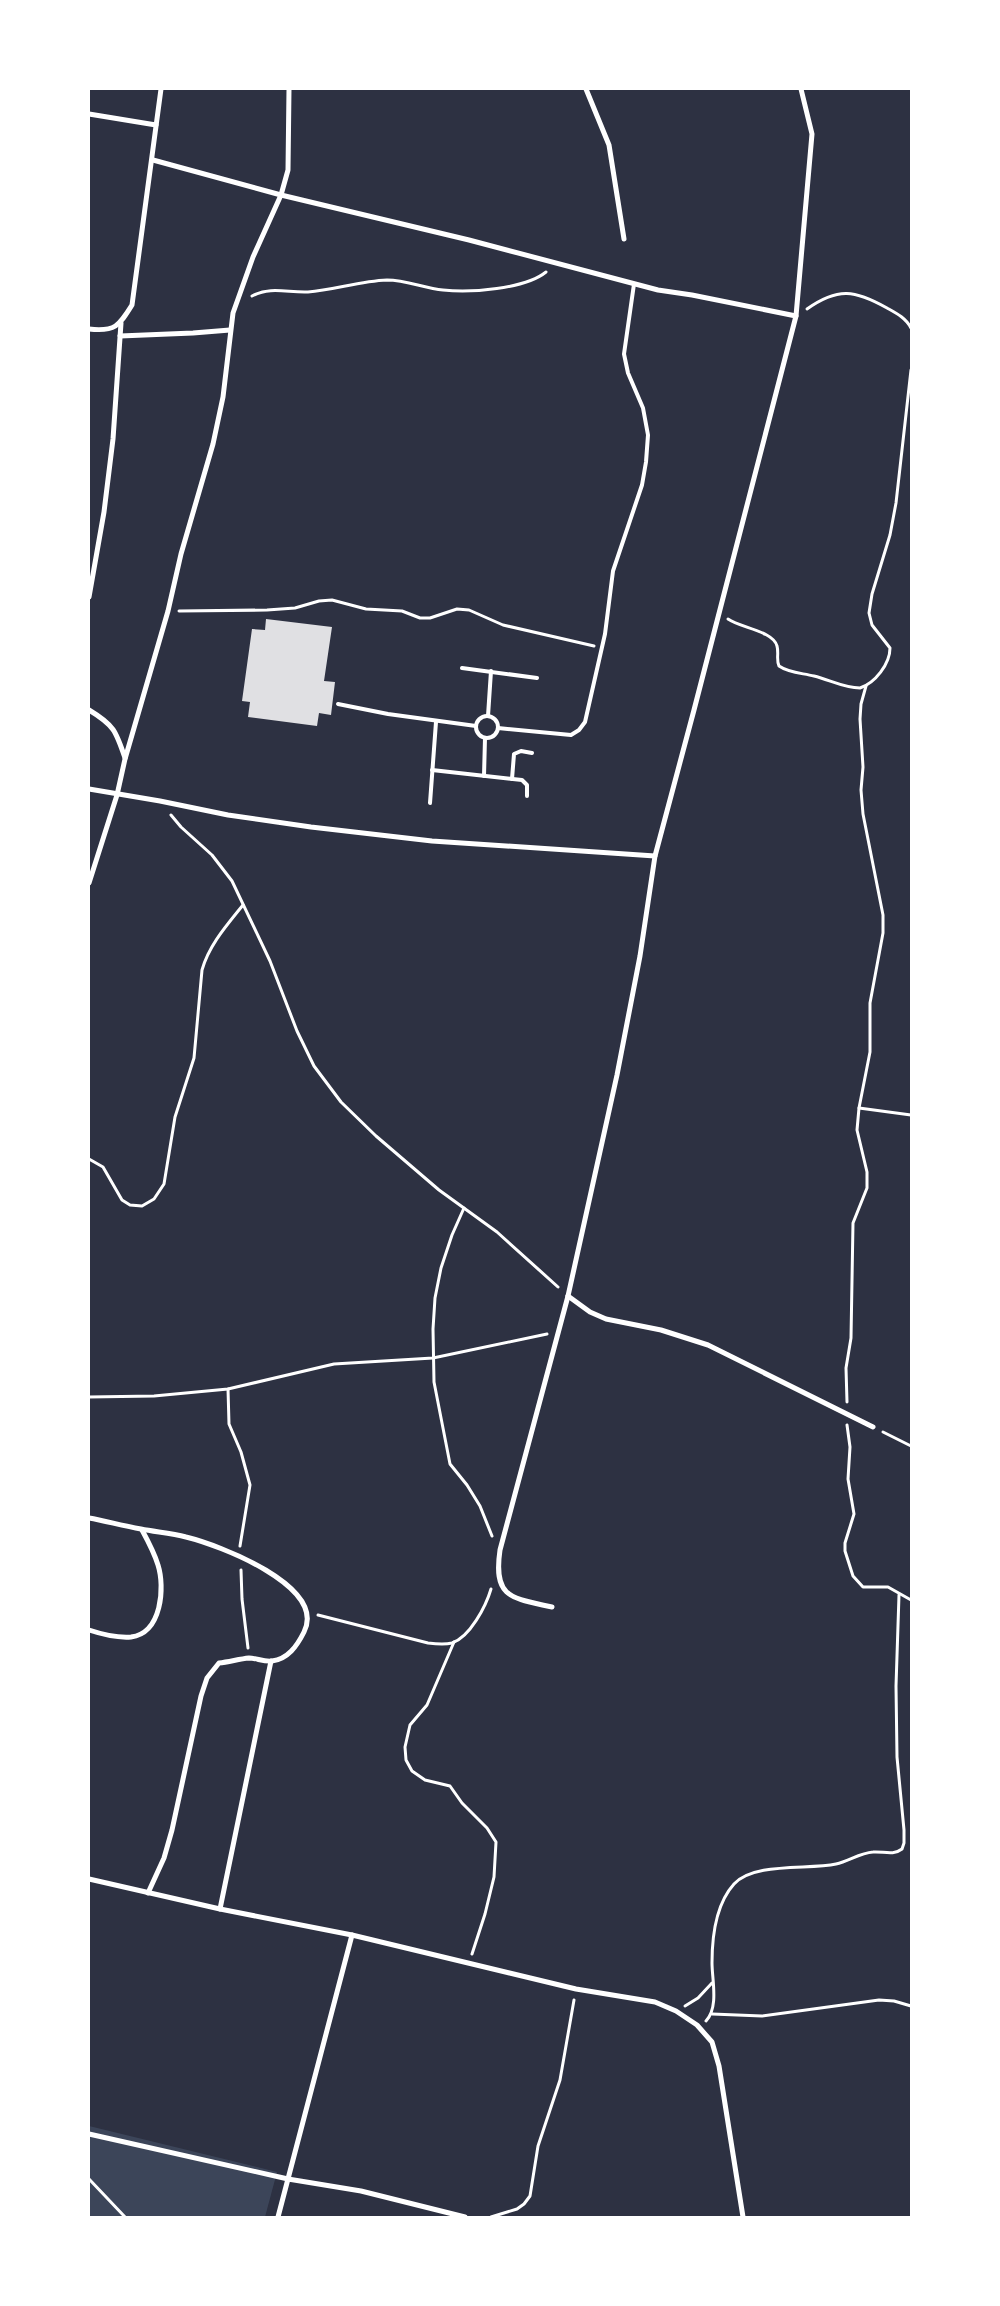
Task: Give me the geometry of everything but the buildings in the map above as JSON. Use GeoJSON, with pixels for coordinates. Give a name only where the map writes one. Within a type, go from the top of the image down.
{"type":"FeatureCollection","features":[{"type":"Feature","properties":{"kind":"street"},"geometry":{"type":"LineString","coordinates":[[89,597],[104,512],[112,448],[121,324],[132,305],[153,160],[161,89]]}},
{"type":"Feature","properties":{"kind":"street"},"geometry":{"type":"LineString","coordinates":[[89,883],[117,794],[125,759],[168,611],[181,554],[213,444],[223,397],[232,313],[244,280],[281,195],[288,170],[289,89]]}},
{"type":"Feature","properties":{"kind":"street"},"geometry":{"type":"LineString","coordinates":[[586,89],[609,145],[624,238]]}},
{"type":"Feature","properties":{"kind":"street"},"geometry":{"type":"LineString","coordinates":[[552,1607],[521,1600],[506,1592],[499,1583],[497,1569],[500,1550],[556,1332],[568,1296],[640,956],[655,856],[796,316],[812,134],[801,89]]}},
{"type":"Feature","properties":{"kind":"street"},"geometry":{"type":"LineString","coordinates":[[89,114],[156,125]]}},
{"type":"Feature","properties":{"kind":"street"},"geometry":{"type":"LineString","coordinates":[[153,160],[281,195],[557,263],[634,284],[796,316]]}},
{"type":"Feature","properties":{"kind":"street"},"geometry":{"type":"LineString","coordinates":[[89,329],[102,330],[121,324]]}},
{"type":"Feature","properties":{"kind":"street"},"geometry":{"type":"LineString","coordinates":[[120,336],[230,330]]}},
{"type":"Feature","properties":{"kind":"street"},"geometry":{"type":"LineString","coordinates":[[89,710],[104,718],[116,732],[125,759]]}},
{"type":"Feature","properties":{"kind":"street"},"geometry":{"type":"LineString","coordinates":[[89,789],[228,815],[310,827],[432,840],[655,856]]}},
{"type":"Feature","properties":{"kind":"street"},"geometry":{"type":"LineString","coordinates":[[568,1296],[590,1312],[606,1319],[661,1330],[708,1345],[873,1427]]}},
{"type":"Feature","properties":{"kind":"street"},"geometry":{"type":"LineString","coordinates":[[89,1518],[142,1530],[186,1537],[241,1558],[264,1569],[290,1587],[301,1598],[308,1613],[306,1628],[298,1645],[286,1656],[271,1661],[250,1658],[219,1663],[207,1678],[200,1696],[172,1830],[164,1858],[148,1893]]}},
{"type":"Feature","properties":{"kind":"street"},"geometry":{"type":"LineString","coordinates":[[89,1630],[102,1634],[132,1637],[148,1628],[159,1610],[162,1589],[158,1567],[142,1530]]}},
{"type":"Feature","properties":{"kind":"street"},"geometry":{"type":"LineString","coordinates":[[220,1909],[271,1661]]}},
{"type":"Feature","properties":{"kind":"street"},"geometry":{"type":"LineString","coordinates":[[89,1879],[220,1909],[352,1935],[576,1989],[655,2002],[676,2011],[696,2025],[712,2042],[719,2066],[743,2217]]}},
{"type":"Feature","properties":{"kind":"street"},"geometry":{"type":"LineString","coordinates":[[278,2217],[352,1935]]}},
{"type":"Feature","properties":{"kind":"street"},"geometry":{"type":"LineString","coordinates":[[89,2134],[288,2179],[361,2191],[465,2217]]}},
{"type":"Feature","properties":{"kind":"lane"},"geometry":{"type":"LineString","coordinates":[[498,728],[571,735],[580,730],[585,722],[603,648],[615,563],[642,485],[646,462],[648,435],[643,408],[628,373],[624,354],[634,284]]}},
{"type":"Feature","properties":{"kind":"lane"},"geometry":{"type":"LineString","coordinates":[[462,668],[538,678]]}},
{"type":"Feature","properties":{"kind":"lane"},"geometry":{"type":"LineString","coordinates":[[488,716],[491,672]]}},
{"type":"Feature","properties":{"kind":"lane"},"geometry":{"type":"LineString","coordinates":[[338,704],[436,722],[476,726]]}},
{"type":"Feature","properties":{"kind":"lane"},"geometry":{"type":"LineString","coordinates":[[488,716],[494,717],[498,728],[492,737],[485,738],[477,732],[476,726],[478,721],[488,716]]}},
{"type":"Feature","properties":{"kind":"lane"},"geometry":{"type":"LineString","coordinates":[[430,803],[436,722]]}},
{"type":"Feature","properties":{"kind":"lane"},"geometry":{"type":"LineString","coordinates":[[484,776],[485,738]]}},
{"type":"Feature","properties":{"kind":"lane"},"geometry":{"type":"LineString","coordinates":[[512,779],[514,754],[521,751],[532,753]]}},
{"type":"Feature","properties":{"kind":"lane"},"geometry":{"type":"LineString","coordinates":[[432,770],[525,781],[526,796]]}},
{"type":"Feature","properties":{"kind":"path"},"geometry":{"type":"LineString","coordinates":[[248,299],[253,295],[273,290],[310,292],[390,280],[444,290],[475,290],[530,282],[543,275],[557,263]]}},
{"type":"Feature","properties":{"kind":"path"},"geometry":{"type":"LineString","coordinates":[[796,316],[830,295],[856,293],[901,316],[911,328]]}},
{"type":"Feature","properties":{"kind":"path"},"geometry":{"type":"LineString","coordinates":[[911,370],[896,503],[890,535],[872,594],[869,613],[872,625],[887,642],[890,653],[885,666],[866,686],[861,704],[860,719],[863,814],[883,915],[883,933],[870,1003],[870,1052],[859,1108],[857,1130],[868,1172],[867,1188],[853,1223],[851,1338],[846,1368],[846,1412],[850,1446],[848,1479],[854,1514],[845,1543],[845,1551],[856,1582],[862,1586],[888,1588],[911,1600]]}},
{"type":"Feature","properties":{"kind":"path"},"geometry":{"type":"LineString","coordinates":[[168,611],[276,610],[332,600],[366,609],[402,611],[420,618],[430,618],[457,609],[469,610],[503,625],[603,648]]}},
{"type":"Feature","properties":{"kind":"path"},"geometry":{"type":"LineString","coordinates":[[720,613],[736,624],[768,635],[773,639],[777,647],[779,666],[785,670],[815,676],[853,688],[866,686]]}},
{"type":"Feature","properties":{"kind":"path"},"geometry":{"type":"LineString","coordinates":[[160,801],[181,827],[212,855],[224,869],[270,961],[297,1031],[314,1066],[341,1102],[376,1136],[519,1250],[568,1296]]}},
{"type":"Feature","properties":{"kind":"path"},"geometry":{"type":"LineString","coordinates":[[89,1159],[103,1167],[122,1200],[130,1205],[142,1206],[154,1199],[164,1184],[175,1117],[194,1058],[202,970],[205,958],[211,946],[242,905]]}},
{"type":"Feature","properties":{"kind":"path"},"geometry":{"type":"LineString","coordinates":[[859,1108],[911,1115]]}},
{"type":"Feature","properties":{"kind":"path"},"geometry":{"type":"LineString","coordinates":[[464,1208],[452,1235],[441,1268],[435,1298],[434,1382],[450,1464],[467,1485],[480,1506],[488,1531],[500,1550]]}},
{"type":"Feature","properties":{"kind":"path"},"geometry":{"type":"LineString","coordinates":[[89,1396],[154,1396],[228,1389],[334,1364],[433,1358],[556,1332]]}},
{"type":"Feature","properties":{"kind":"path"},"geometry":{"type":"LineString","coordinates":[[228,1389],[229,1424],[241,1452],[250,1485],[240,1545],[242,1599],[250,1658]]}},
{"type":"Feature","properties":{"kind":"path"},"geometry":{"type":"LineString","coordinates":[[873,1427],[911,1446]]}},
{"type":"Feature","properties":{"kind":"path"},"geometry":{"type":"LineString","coordinates":[[469,1964],[486,1914],[494,1877],[496,1842],[487,1828],[462,1803],[450,1786],[425,1780],[412,1771],[406,1760],[404,1747],[410,1725],[427,1705],[454,1642],[475,1623],[487,1603],[497,1569]]}},
{"type":"Feature","properties":{"kind":"path"},"geometry":{"type":"LineString","coordinates":[[696,2025],[704,2023],[712,2014],[712,1939],[719,1913],[734,1884],[747,1874],[765,1870],[835,1864],[872,1852],[892,1853],[902,1849],[904,1830],[896,1757],[899,1595]]}},
{"type":"Feature","properties":{"kind":"path"},"geometry":{"type":"LineString","coordinates":[[308,1613],[428,1643],[442,1644],[454,1642]]}},
{"type":"Feature","properties":{"kind":"path"},"geometry":{"type":"LineString","coordinates":[[676,2011],[698,1998],[712,1982]]}},
{"type":"Feature","properties":{"kind":"path"},"geometry":{"type":"LineString","coordinates":[[492,2217],[517,2209],[530,2196],[538,2146],[555,2096],[566,2050],[576,1989]]}},
{"type":"Feature","properties":{"kind":"path"},"geometry":{"type":"LineString","coordinates":[[712,2014],[762,2016],[879,2000],[894,2001],[911,2006]]}},
{"type":"Feature","properties":{"kind":"path"},"geometry":{"type":"LineString","coordinates":[[89,2180],[125,2217]]}},
{"type":"Feature","properties":{"kind":"shaded area"},"geometry":{"type":"Polygon","coordinates":[[[89,2126],[277,2172],[265,2217],[89,2217],[89,2126]]]}}]}
